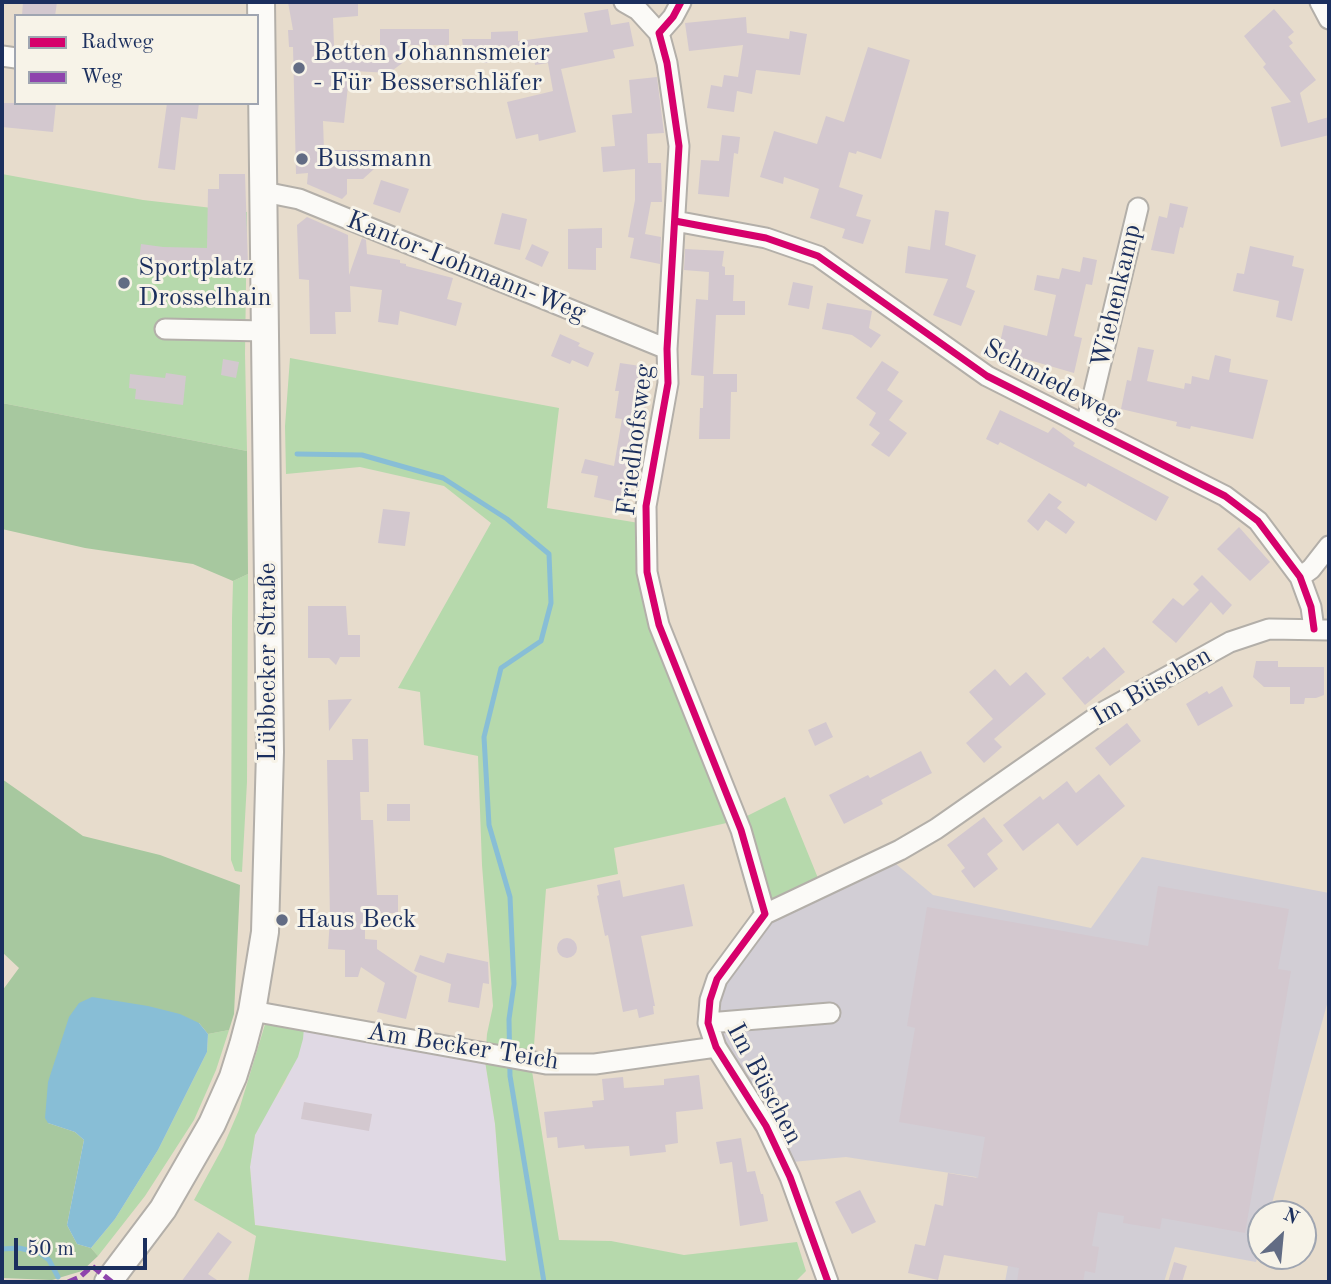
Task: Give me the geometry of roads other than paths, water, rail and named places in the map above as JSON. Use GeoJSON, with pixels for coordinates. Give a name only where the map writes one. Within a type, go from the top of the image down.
{"type":"FeatureCollection","features":[{"type":"Feature","properties":{"kind":"main road","name":"Lübbecker Straße"},"geometry":{"type":"LineString","coordinates":[[108,1282],[163,1209],[212,1124],[233,1077],[251,1011],[265,932],[270,752],[261,2]]}},
{"type":"Feature","properties":{"kind":"street"},"geometry":{"type":"LineString","coordinates":[[624,2],[638,10],[659,33],[673,17],[681,2]]}},
{"type":"Feature","properties":{"kind":"street"},"geometry":{"type":"LineString","coordinates":[[1320,2],[1329,19]]}},
{"type":"Feature","properties":{"kind":"street","name":"Friedhofsweg"},"geometry":{"type":"LineString","coordinates":[[659,33],[667,63],[679,146],[667,349],[668,383],[646,506],[647,572],[659,625],[741,830],[765,914]]}},
{"type":"Feature","properties":{"kind":"street","name":"Kantor-Lohmann-Weg"},"geometry":{"type":"LineString","coordinates":[[264,192],[299,199],[667,349]]}},
{"type":"Feature","properties":{"kind":"street","name":"Wiehenkamp"},"geometry":{"type":"LineString","coordinates":[[1086,425],[1138,208]]}},
{"type":"Feature","properties":{"kind":"street","name":"Schmiedeweg"},"geometry":{"type":"LineString","coordinates":[[675,221],[766,238],[818,256],[987,376],[1225,496],[1258,520],[1300,577],[1322,630]]}},
{"type":"Feature","properties":{"kind":"street"},"geometry":{"type":"LineString","coordinates":[[165,329],[265,331]]}},
{"type":"Feature","properties":{"kind":"street"},"geometry":{"type":"LineString","coordinates":[[1300,577],[1311,569],[1329,546]]}},
{"type":"Feature","properties":{"kind":"street","name":"Im Büschen"},"geometry":{"type":"LineString","coordinates":[[828,1282],[789,1177],[766,1126],[716,1046],[708,1023],[710,1000],[716,979],[765,914],[900,850],[936,829],[1105,711],[1230,642],[1269,629],[1322,630]]}},
{"type":"Feature","properties":{"kind":"street","name":"Am Becker Teich"},"geometry":{"type":"LineString","coordinates":[[251,1011],[546,1064],[595,1064],[716,1046]]}},
{"type":"Feature","properties":{"kind":"street"},"geometry":{"type":"LineString","coordinates":[[708,1023],[831,1013]]}},
{"type":"Feature","properties":{"kind":"water"},"geometry":{"type":"Polygon","coordinates":[[[92,997],[180,1014],[199,1023],[208,1034],[207,1052],[158,1150],[115,1219],[91,1248],[77,1244],[67,1225],[84,1140],[75,1132],[48,1123],[45,1118],[48,1082],[69,1017],[79,1003],[92,997]]]}},
{"type":"Feature","properties":{"kind":"waterway"},"geometry":{"type":"LineString","coordinates":[[297,454],[362,455],[443,478],[507,519],[549,554],[551,603],[541,641],[501,668],[484,737],[489,825],[510,897],[514,984],[509,1019],[510,1076],[544,1282]]}},
{"type":"Feature","properties":{"kind":"waterway"},"geometry":{"type":"LineString","coordinates":[[2,1249],[19,1248],[40,1253],[49,1260],[58,1277]]}},
{"type":"Feature","properties":{"kind":"place","name":"Betten Johannsmeier - Für Besserschläfer"},"geometry":{"type":"Point","coordinates":[299,68]}},
{"type":"Feature","properties":{"kind":"place","name":"Bussmann"},"geometry":{"type":"Point","coordinates":[302,159]}},
{"type":"Feature","properties":{"kind":"place","name":"Sportplatz Drosselhain"},"geometry":{"type":"Point","coordinates":[124,283]}},
{"type":"Feature","properties":{"kind":"place","name":"Haus Beck"},"geometry":{"type":"Point","coordinates":[282,920]}}]}
